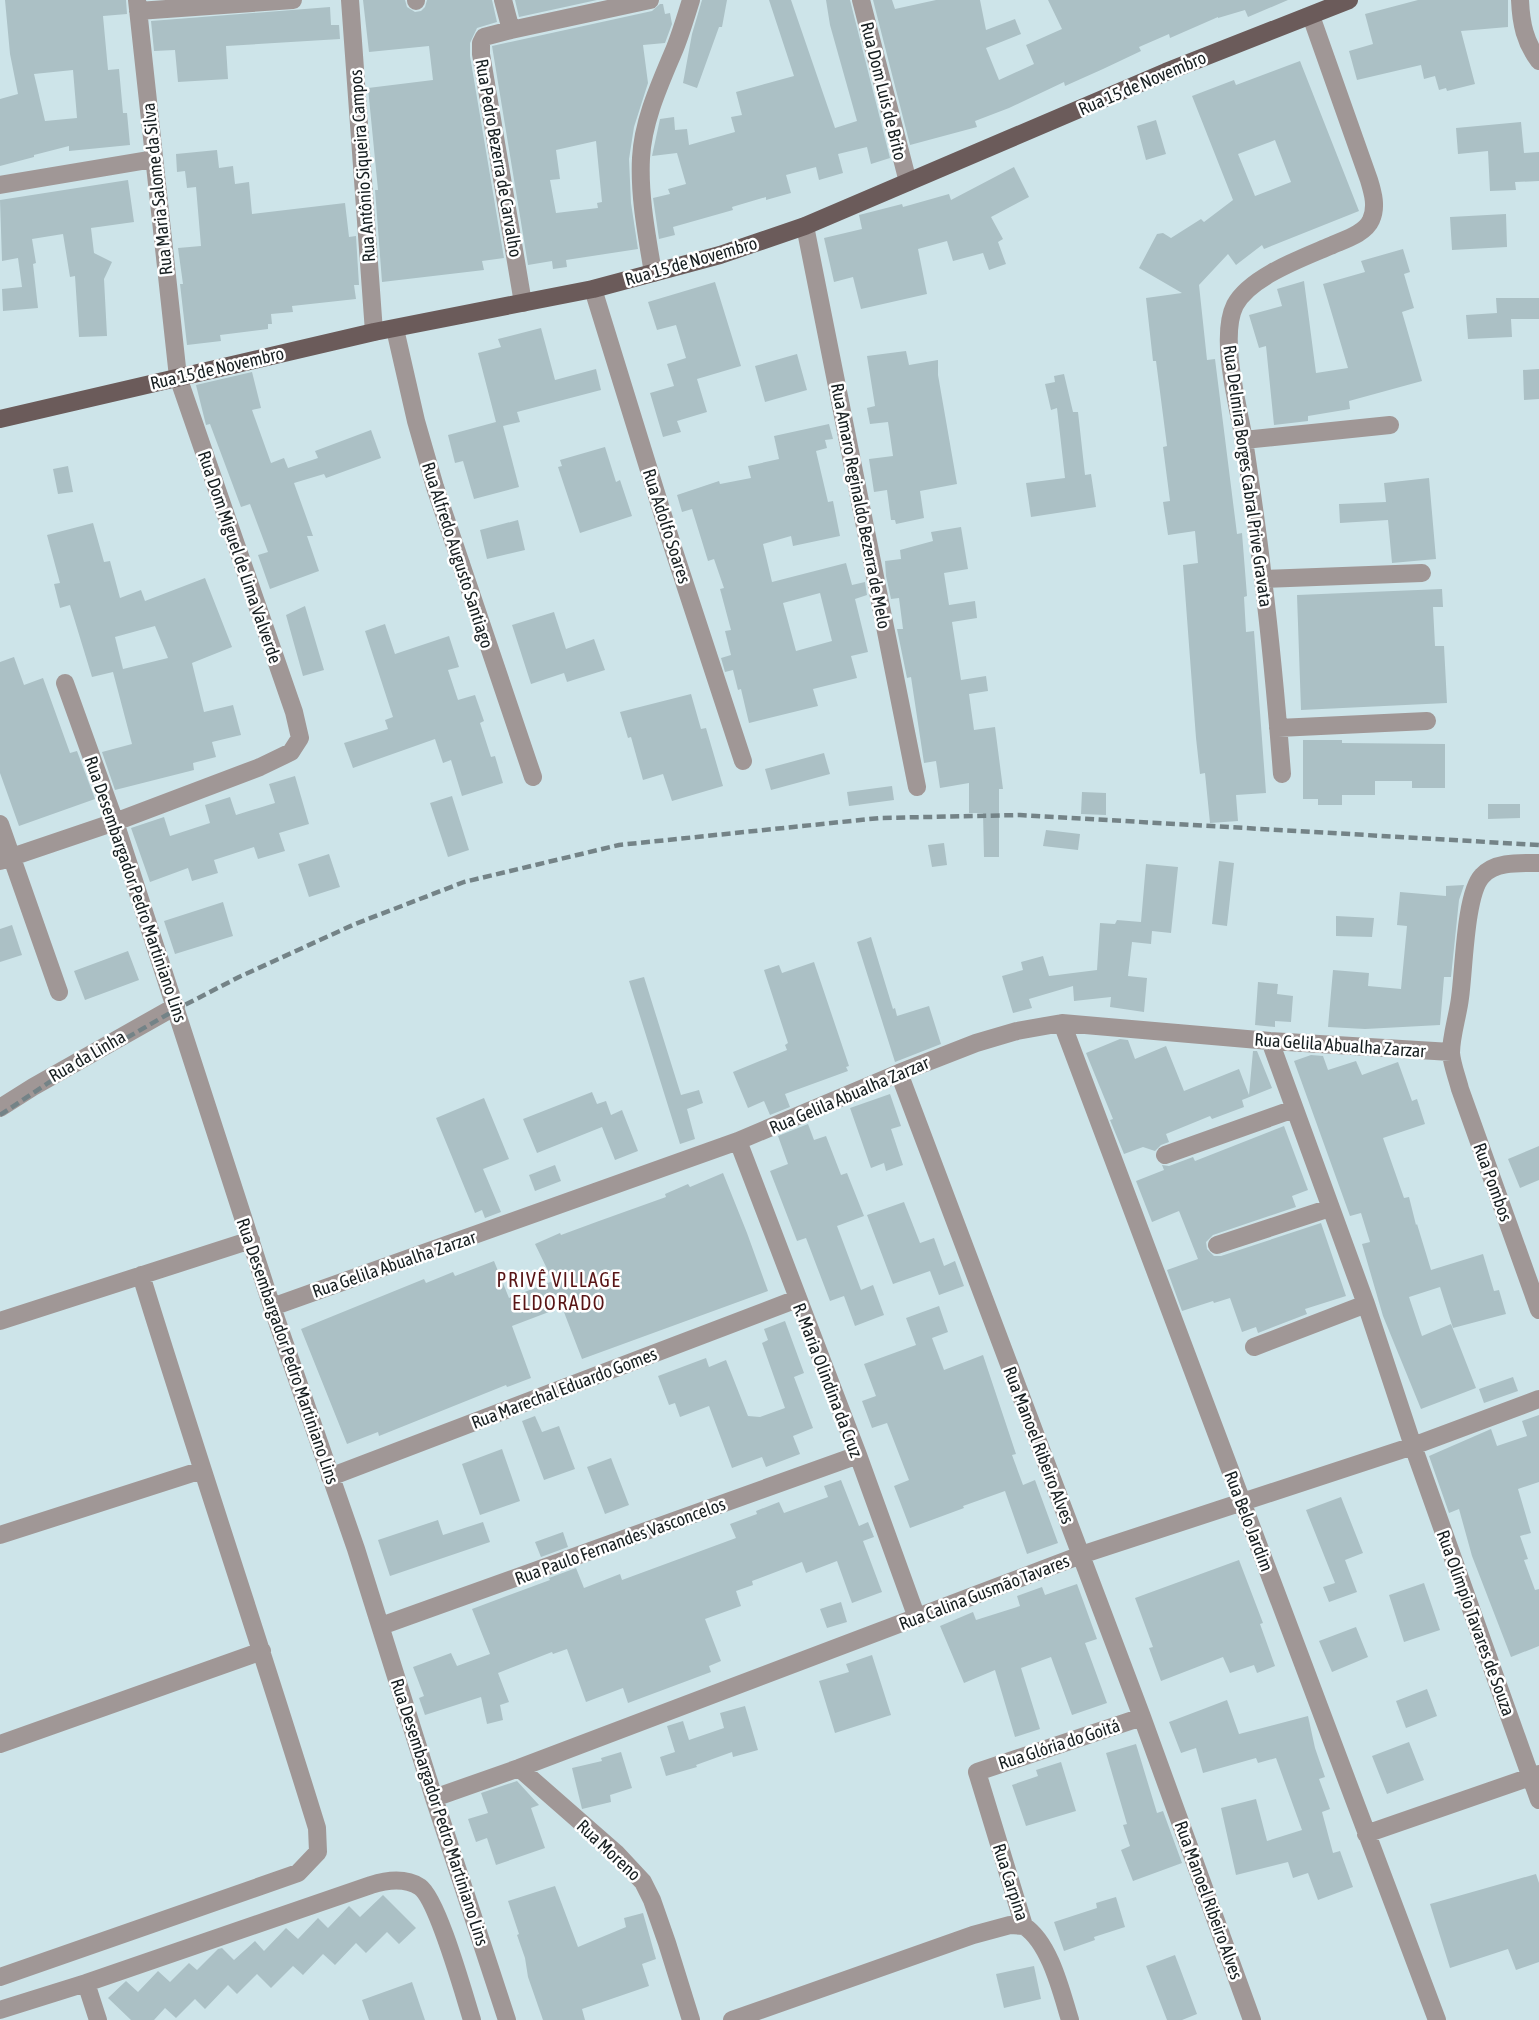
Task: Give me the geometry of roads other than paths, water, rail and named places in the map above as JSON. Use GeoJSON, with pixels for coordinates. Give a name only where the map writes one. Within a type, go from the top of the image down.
{"type":"FeatureCollection","features":[{"type":"Feature","properties":{"kind":"main road","name":"Rua 15 de Novembro"},"geometry":{"type":"LineString","coordinates":[[0,419],[374,332],[593,289],[720,255],[805,226],[1166,72],[1349,0]]}},
{"type":"Feature","properties":{"kind":"street"},"geometry":{"type":"LineString","coordinates":[[138,6],[293,0]]}},
{"type":"Feature","properties":{"kind":"street","name":"Rua Antônio Siqueira Campos"},"geometry":{"type":"LineString","coordinates":[[350,0],[374,332]]}},
{"type":"Feature","properties":{"kind":"street"},"geometry":{"type":"LineString","coordinates":[[503,0],[511,30],[650,0]]}},
{"type":"Feature","properties":{"kind":"street"},"geometry":{"type":"LineString","coordinates":[[653,273],[643,208],[641,158],[645,130],[654,99],[691,0]]}},
{"type":"Feature","properties":{"kind":"street","name":"Rua Dom Luis de Brito"},"geometry":{"type":"LineString","coordinates":[[861,0],[908,182]]}},
{"type":"Feature","properties":{"kind":"street"},"geometry":{"type":"LineString","coordinates":[[1520,0],[1525,39],[1539,61]]}},
{"type":"Feature","properties":{"kind":"street","name":"Rua Maria Salome da Silva"},"geometry":{"type":"LineString","coordinates":[[138,6],[177,377]]}},
{"type":"Feature","properties":{"kind":"street","name":"Rua Delmira Borges Cabral Prive Gravata"},"geometry":{"type":"LineString","coordinates":[[1282,774],[1263,579],[1229,330],[1235,305],[1258,281],[1365,228],[1371,221],[1374,207],[1373,192],[1311,16]]}},
{"type":"Feature","properties":{"kind":"street","name":"Rua Pedro Bezerra de Carvalho"},"geometry":{"type":"LineString","coordinates":[[511,30],[484,37],[481,43],[481,54],[524,303]]}},
{"type":"Feature","properties":{"kind":"street"},"geometry":{"type":"LineString","coordinates":[[0,185],[154,159]]}},
{"type":"Feature","properties":{"kind":"street","name":"Rua Amaro Reginaldo Bezerra de Melo"},"geometry":{"type":"LineString","coordinates":[[805,226],[917,787]]}},
{"type":"Feature","properties":{"kind":"street","name":"Rua Adolfo Soares"},"geometry":{"type":"LineString","coordinates":[[593,289],[674,551],[743,761]]}},
{"type":"Feature","properties":{"kind":"street","name":"Rua Alfredo Augusto Santiago"},"geometry":{"type":"LineString","coordinates":[[395,329],[416,421],[435,487],[533,777]]}},
{"type":"Feature","properties":{"kind":"street","name":"Rua Dom Miguel de Lima Valverde"},"geometry":{"type":"LineString","coordinates":[[115,822],[281,758],[291,752],[300,738],[294,712],[177,377]]}},
{"type":"Feature","properties":{"kind":"street"},"geometry":{"type":"LineString","coordinates":[[1244,440],[1390,425]]}},
{"type":"Feature","properties":{"kind":"street"},"geometry":{"type":"LineString","coordinates":[[1263,579],[1422,573]]}},
{"type":"Feature","properties":{"kind":"street","name":"Rua Desembargador Pedro Martiniano Lins"},"geometry":{"type":"LineString","coordinates":[[65,683],[115,822],[272,1307],[381,1626],[434,1798],[507,2020]]}},
{"type":"Feature","properties":{"kind":"street"},"geometry":{"type":"LineString","coordinates":[[1278,728],[1427,721]]}},
{"type":"Feature","properties":{"kind":"street"},"geometry":{"type":"LineString","coordinates":[[5,859],[115,822]]}},
{"type":"Feature","properties":{"kind":"street"},"geometry":{"type":"LineString","coordinates":[[0,824],[5,859],[59,992]]}},
{"type":"Feature","properties":{"kind":"street"},"geometry":{"type":"LineString","coordinates":[[1451,1052],[1460,998],[1471,900],[1477,882],[1482,875],[1502,865],[1539,862]]}},
{"type":"Feature","properties":{"kind":"street","name":"Rua da Linha"},"geometry":{"type":"LineString","coordinates":[[0,1108],[176,1006]]}},
{"type":"Feature","properties":{"kind":"street","name":"Rua Gelila Abualha Zarzar"},"geometry":{"type":"LineString","coordinates":[[272,1307],[738,1141],[899,1073],[976,1043],[1025,1029],[1062,1023],[1270,1041],[1451,1052]]}},
{"type":"Feature","properties":{"kind":"street","name":"Rua Belo Jardim"},"geometry":{"type":"LineString","coordinates":[[1062,1023],[1437,2020]]}},
{"type":"Feature","properties":{"kind":"street","name":"Rua Olímpio Tavares de Souza"},"geometry":{"type":"LineString","coordinates":[[1270,1041],[1366,1304],[1413,1446],[1535,1776],[1539,1800]]}},
{"type":"Feature","properties":{"kind":"street","name":"Rua Pombos"},"geometry":{"type":"LineString","coordinates":[[1451,1052],[1460,1089],[1539,1310]]}},
{"type":"Feature","properties":{"kind":"street","name":"Rua Manoel Ribeiro Alves"},"geometry":{"type":"LineString","coordinates":[[899,1073],[1142,1717],[1252,2020]]}},
{"type":"Feature","properties":{"kind":"street"},"geometry":{"type":"LineString","coordinates":[[1165,1155],[1294,1108]]}},
{"type":"Feature","properties":{"kind":"street","name":"R. Maria Olindina da Cruz"},"geometry":{"type":"LineString","coordinates":[[738,1141],[858,1455],[917,1618]]}},
{"type":"Feature","properties":{"kind":"street"},"geometry":{"type":"LineString","coordinates":[[1216,1245],[1330,1209]]}},
{"type":"Feature","properties":{"kind":"street"},"geometry":{"type":"LineString","coordinates":[[0,1321],[251,1240]]}},
{"type":"Feature","properties":{"kind":"street"},"geometry":{"type":"LineString","coordinates":[[0,1977],[298,1873],[318,1852],[317,1828],[141,1275]]}},
{"type":"Feature","properties":{"kind":"street","name":"Rua Marechal Eduardo Gomes"},"geometry":{"type":"LineString","coordinates":[[330,1477],[797,1299]]}},
{"type":"Feature","properties":{"kind":"street"},"geometry":{"type":"LineString","coordinates":[[1254,1347],[1366,1304]]}},
{"type":"Feature","properties":{"kind":"street","name":"Rua Calina Gusmão Tavares"},"geometry":{"type":"LineString","coordinates":[[434,1798],[519,1768],[1081,1555],[1413,1446],[1539,1399]]}},
{"type":"Feature","properties":{"kind":"street","name":"Rua Paulo Fernandes Vasconcelos"},"geometry":{"type":"LineString","coordinates":[[381,1626],[858,1455]]}},
{"type":"Feature","properties":{"kind":"street"},"geometry":{"type":"LineString","coordinates":[[0,1535],[202,1470]]}},
{"type":"Feature","properties":{"kind":"street"},"geometry":{"type":"LineString","coordinates":[[0,1744],[262,1651]]}},
{"type":"Feature","properties":{"kind":"street","name":"Rua Glória do Goitá"},"geometry":{"type":"LineString","coordinates":[[977,1772],[1142,1717]]}},
{"type":"Feature","properties":{"kind":"street","name":"Rua Moreno"},"geometry":{"type":"LineString","coordinates":[[519,1768],[615,1853],[643,1882],[667,1943],[691,2020]]}},
{"type":"Feature","properties":{"kind":"street","name":"Rua Carpina"},"geometry":{"type":"LineString","coordinates":[[977,1772],[1024,1926],[1035,1935],[1046,1954],[1070,2020]]}},
{"type":"Feature","properties":{"kind":"street"},"geometry":{"type":"LineString","coordinates":[[1366,1834],[1535,1776]]}},
{"type":"Feature","properties":{"kind":"street"},"geometry":{"type":"LineString","coordinates":[[0,2010],[86,1983],[371,1885],[400,1881],[418,1886],[431,1901],[444,1933],[472,2020]]}},
{"type":"Feature","properties":{"kind":"street"},"geometry":{"type":"LineString","coordinates":[[732,2020],[963,1938],[1010,1925],[1024,1926]]}},
{"type":"Feature","properties":{"kind":"street"},"geometry":{"type":"LineString","coordinates":[[86,1983],[98,2020]]}},
{"type":"Feature","properties":{"kind":"railway"},"geometry":{"type":"LineString","coordinates":[[0,1115],[48,1083],[177,1009],[239,977],[355,924],[464,882],[619,845],[880,818],[1020,815],[1539,845]]}},
{"type":"Feature","properties":{"kind":"district","name":"PRIVÊ VILLAGE ELDORADO"},"geometry":{"type":"Point","coordinates":[559,1290]}}]}
